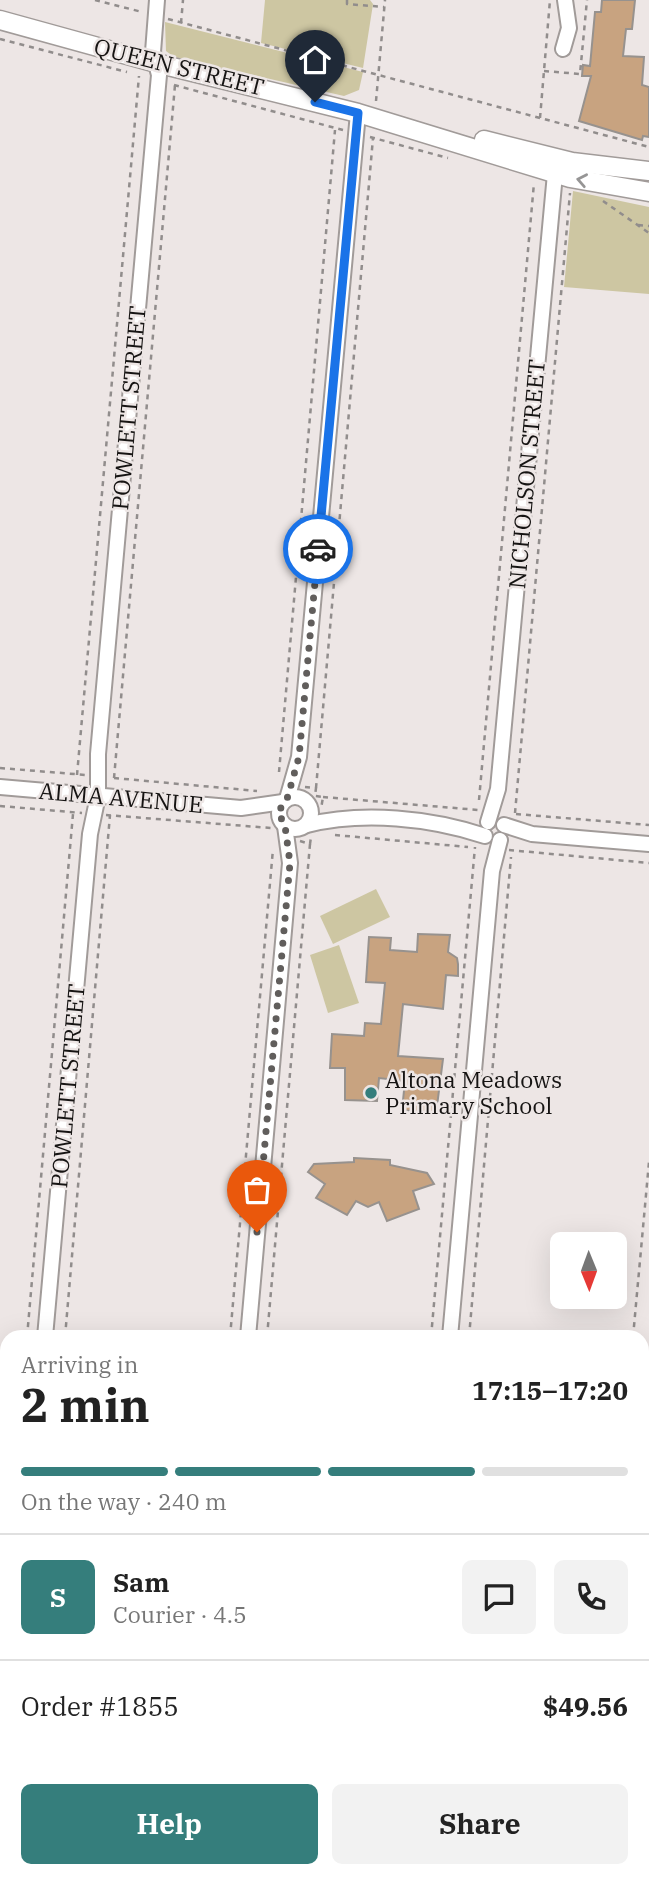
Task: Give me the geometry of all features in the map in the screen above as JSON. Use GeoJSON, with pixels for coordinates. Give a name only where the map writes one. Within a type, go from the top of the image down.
{"type":"FeatureCollection","features":[{"type":"Feature","properties":{"kind":"main road","name":"QUEEN STREET"},"geometry":{"type":"LineString","coordinates":[[0,20],[157,72],[367,113],[555,172],[649,192]]}},
{"type":"Feature","properties":{"kind":"main road","name":"QUEEN STREET"},"geometry":{"type":"LineString","coordinates":[[555,172],[649,171]]}},
{"type":"Feature","properties":{"kind":"street","name":"POWLETT STREET"},"geometry":{"type":"LineString","coordinates":[[47,1330],[157,72],[153,52],[157,0]]}},
{"type":"Feature","properties":{"kind":"street"},"geometry":{"type":"LineString","coordinates":[[563,49],[569,28],[565,0]]}},
{"type":"Feature","properties":{"kind":"street"},"geometry":{"type":"LineString","coordinates":[[249,1330],[290,863],[283,824],[278,812],[285,801],[299,757],[356,134],[367,113]]}},
{"type":"Feature","properties":{"kind":"street","name":"NICHOLSON STREET"},"geometry":{"type":"LineString","coordinates":[[451,1330],[555,172]]}},
{"type":"Feature","properties":{"kind":"street"},"geometry":{"type":"LineString","coordinates":[[290,863],[310,813],[299,757]]}},
{"type":"Feature","properties":{"kind":"street","name":"ALMA AVENUE"},"geometry":{"type":"LineString","coordinates":[[0,787],[241,808],[297,797],[310,813],[283,824],[241,808]]}},
{"type":"Feature","properties":{"kind":"street"},"geometry":{"type":"LineString","coordinates":[[310,813],[649,844]]}},
{"type":"Feature","properties":{"kind":"path"},"geometry":{"type":"LineString","coordinates":[[95,0],[649,147]]}},
{"type":"Feature","properties":{"kind":"path"},"geometry":{"type":"LineString","coordinates":[[181,23],[183,0]]}},
{"type":"Feature","properties":{"kind":"path"},"geometry":{"type":"LineString","coordinates":[[347,0],[347,4],[384,7]]}},
{"type":"Feature","properties":{"kind":"path"},"geometry":{"type":"LineString","coordinates":[[367,113],[379,75],[385,0]]}},
{"type":"Feature","properties":{"kind":"path"},"geometry":{"type":"LineString","coordinates":[[540,118],[550,0]]}},
{"type":"Feature","properties":{"kind":"path"},"geometry":{"type":"LineString","coordinates":[[0,39],[139,76],[157,72],[175,85],[453,160]]}},
{"type":"Feature","properties":{"kind":"path"},"geometry":{"type":"LineString","coordinates":[[95,776],[139,76]]}},
{"type":"Feature","properties":{"kind":"path"},"geometry":{"type":"LineString","coordinates":[[95,776],[175,85]]}},
{"type":"Feature","properties":{"kind":"path"},"geometry":{"type":"LineString","coordinates":[[279,772],[336,128]]}},
{"type":"Feature","properties":{"kind":"path"},"geometry":{"type":"LineString","coordinates":[[268,1330],[310,813],[373,138]]}},
{"type":"Feature","properties":{"kind":"path"},"geometry":{"type":"LineString","coordinates":[[469,1330],[494,829],[534,181],[555,172],[570,191],[580,193]]}},
{"type":"Feature","properties":{"kind":"path"},"geometry":{"type":"LineString","coordinates":[[570,191],[515,813],[649,825]]}},
{"type":"Feature","properties":{"kind":"path"},"geometry":{"type":"LineString","coordinates":[[599,198],[649,233]]}},
{"type":"Feature","properties":{"kind":"path"},"geometry":{"type":"LineString","coordinates":[[636,224],[649,226]]}},
{"type":"Feature","properties":{"kind":"path"},"geometry":{"type":"LineString","coordinates":[[0,768],[264,792]]}},
{"type":"Feature","properties":{"kind":"path"},"geometry":{"type":"LineString","coordinates":[[0,806],[274,829],[231,1330]]}},
{"type":"Feature","properties":{"kind":"path"},"geometry":{"type":"LineString","coordinates":[[310,813],[494,829]]}},
{"type":"Feature","properties":{"kind":"path"},"geometry":{"type":"LineString","coordinates":[[28,1330],[92,814]]}},
{"type":"Feature","properties":{"kind":"path"},"geometry":{"type":"LineString","coordinates":[[65,1330],[92,814]]}},
{"type":"Feature","properties":{"kind":"path"},"geometry":{"type":"LineString","coordinates":[[432,1330],[475,847]]}},
{"type":"Feature","properties":{"kind":"path"},"geometry":{"type":"LineString","coordinates":[[634,1330],[649,1162]]}},
{"type":"Feature","properties":{"kind":"shaded area"},"geometry":{"type":"Polygon","coordinates":[[[265,0],[370,0],[373,4],[363,68],[261,43],[265,0]]]}},
{"type":"Feature","properties":{"kind":"shaded area"},"geometry":{"type":"Polygon","coordinates":[[[165,22],[363,72],[359,90],[344,96],[174,57],[166,51],[165,22]]]}},
{"type":"Feature","properties":{"kind":"shaded area"},"geometry":{"type":"Polygon","coordinates":[[[573,191],[649,207],[649,294],[564,287],[573,191]]]}},
{"type":"Feature","properties":{"kind":"shaded area"},"geometry":{"type":"Polygon","coordinates":[[[376,889],[390,917],[333,944],[320,916],[376,889]]]}},
{"type":"Feature","properties":{"kind":"shaded area"},"geometry":{"type":"Polygon","coordinates":[[[339,945],[359,1003],[328,1013],[310,955],[339,945]]]}},
{"type":"Feature","properties":{"kind":"building"},"geometry":{"type":"Polygon","coordinates":[[[602,0],[635,0],[632,29],[626,29],[623,56],[644,57],[642,85],[649,87],[649,137],[643,136],[642,140],[579,121],[591,76],[582,76],[583,65],[590,66],[595,12],[601,12],[602,0]]]}},
{"type":"Feature","properties":{"kind":"building"},"geometry":{"type":"Polygon","coordinates":[[[418,934],[450,935],[448,952],[457,958],[458,964],[458,976],[446,975],[443,1009],[403,1004],[398,1056],[443,1059],[436,1114],[402,1110],[405,1081],[379,1078],[377,1101],[345,1100],[345,1068],[330,1068],[332,1034],[364,1036],[365,1023],[381,1024],[385,983],[366,982],[369,937],[391,938],[390,950],[417,952],[418,934]]]}},
{"type":"Feature","properties":{"kind":"building"},"geometry":{"type":"Polygon","coordinates":[[[354,1158],[390,1160],[390,1165],[427,1173],[434,1184],[413,1191],[419,1209],[387,1221],[379,1202],[368,1207],[356,1201],[347,1215],[316,1198],[325,1184],[308,1172],[314,1164],[354,1162],[354,1158]]]}},
{"type":"Feature","properties":{"kind":"way so far"},"geometry":{"type":"LineString","coordinates":[[257,1232],[290,863],[285,826],[278,812],[292,786],[299,757],[318,549]]}},
{"type":"Feature","properties":{"kind":"place","name":"Altona Meadows Primary School"},"geometry":{"type":"Point","coordinates":[371,1093]}},
{"type":"Feature","properties":{"kind":"route"},"geometry":{"type":"LineString","coordinates":[[315,102],[358,113],[318,549]]}}]}
